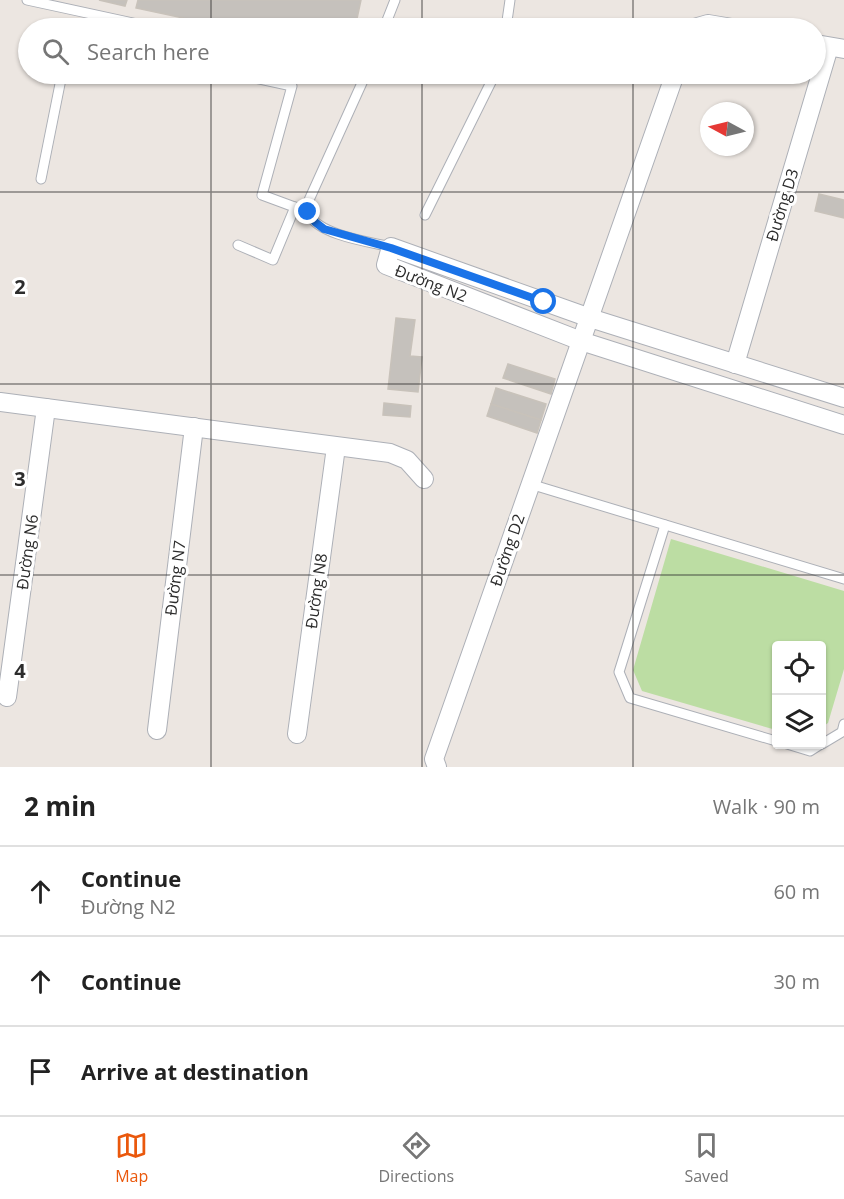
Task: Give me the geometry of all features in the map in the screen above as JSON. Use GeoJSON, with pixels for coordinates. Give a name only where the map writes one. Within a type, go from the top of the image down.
{"type":"FeatureCollection","features":[{"type":"Feature","properties":{"kind":"street","name":"Đường D2"},"geometry":{"type":"LineString","coordinates":[[436,763],[530,484],[672,84]]}},
{"type":"Feature","properties":{"kind":"street","name":"Đường D3"},"geometry":{"type":"LineString","coordinates":[[735,364],[819,84]]}},
{"type":"Feature","properties":{"kind":"street","name":"Đường N2"},"geometry":{"type":"LineString","coordinates":[[844,398],[590,318],[391,248],[386,265],[581,341],[844,425]]}},
{"type":"Feature","properties":{"kind":"street"},"geometry":{"type":"LineString","coordinates":[[0,402],[390,453],[407,460],[424,479]]}},
{"type":"Feature","properties":{"kind":"street","name":"Đường N6"},"geometry":{"type":"LineString","coordinates":[[7,697],[46,408]]}},
{"type":"Feature","properties":{"kind":"street","name":"Đường N7"},"geometry":{"type":"LineString","coordinates":[[157,730],[194,427]]}},
{"type":"Feature","properties":{"kind":"street","name":"Đường N8"},"geometry":{"type":"LineString","coordinates":[[297,734],[336,447]]}},
{"type":"Feature","properties":{"kind":"lane"},"geometry":{"type":"LineString","coordinates":[[27,0],[110,18]]}},
{"type":"Feature","properties":{"kind":"lane"},"geometry":{"type":"LineString","coordinates":[[388,18],[395,0]]}},
{"type":"Feature","properties":{"kind":"lane"},"geometry":{"type":"LineString","coordinates":[[507,18],[510,0]]}},
{"type":"Feature","properties":{"kind":"lane"},"geometry":{"type":"LineString","coordinates":[[41,179],[60,84]]}},
{"type":"Feature","properties":{"kind":"lane"},"geometry":{"type":"LineString","coordinates":[[282,84],[292,86],[262,195],[308,212],[324,229],[391,248]]}},
{"type":"Feature","properties":{"kind":"lane"},"geometry":{"type":"LineString","coordinates":[[308,212],[309,200],[360,84]]}},
{"type":"Feature","properties":{"kind":"lane"},"geometry":{"type":"LineString","coordinates":[[425,216],[490,84]]}},
{"type":"Feature","properties":{"kind":"lane"},"geometry":{"type":"LineString","coordinates":[[238,244],[273,260],[295,207]]}},
{"type":"Feature","properties":{"kind":"lane"},"geometry":{"type":"LineString","coordinates":[[530,484],[844,579]]}},
{"type":"Feature","properties":{"kind":"lane"},"geometry":{"type":"LineString","coordinates":[[665,525],[620,672],[630,698],[772,740]]}},
{"type":"Feature","properties":{"kind":"lane"},"geometry":{"type":"LineString","coordinates":[[826,741],[842,732],[844,724]]}},
{"type":"Feature","properties":{"kind":"green space"},"geometry":{"type":"Polygon","coordinates":[[[671,539],[844,591],[844,669],[826,724],[826,641],[772,641],[772,729],[642,691],[633,670],[671,539]]]}},
{"type":"Feature","properties":{"kind":"building"},"geometry":{"type":"Polygon","coordinates":[[[99,0],[127,0],[125,6],[99,0]]]}},
{"type":"Feature","properties":{"kind":"building"},"geometry":{"type":"Polygon","coordinates":[[[138,0],[361,0],[357,18],[183,18],[136,8],[138,0]]]}},
{"type":"Feature","properties":{"kind":"building"},"geometry":{"type":"Polygon","coordinates":[[[819,194],[844,200],[844,218],[815,211],[819,194]]]}},
{"type":"Feature","properties":{"kind":"building"},"geometry":{"type":"Polygon","coordinates":[[[396,318],[415,320],[410,356],[422,357],[418,392],[388,389],[396,318]]]}},
{"type":"Feature","properties":{"kind":"building"},"geometry":{"type":"Polygon","coordinates":[[[508,364],[555,379],[551,394],[503,378],[508,364]]]}},
{"type":"Feature","properties":{"kind":"building"},"geometry":{"type":"Polygon","coordinates":[[[496,388],[546,404],[541,420],[491,404],[496,388]]]}},
{"type":"Feature","properties":{"kind":"building"},"geometry":{"type":"Polygon","coordinates":[[[384,403],[411,406],[410,417],[383,415],[384,403]]]}},
{"type":"Feature","properties":{"kind":"building"},"geometry":{"type":"Polygon","coordinates":[[[491,404],[541,420],[537,433],[487,416],[491,404]]]}},
{"type":"Feature","properties":{"kind":"route"},"geometry":{"type":"LineString","coordinates":[[308,212],[324,229],[391,248],[544,302]]}}]}
